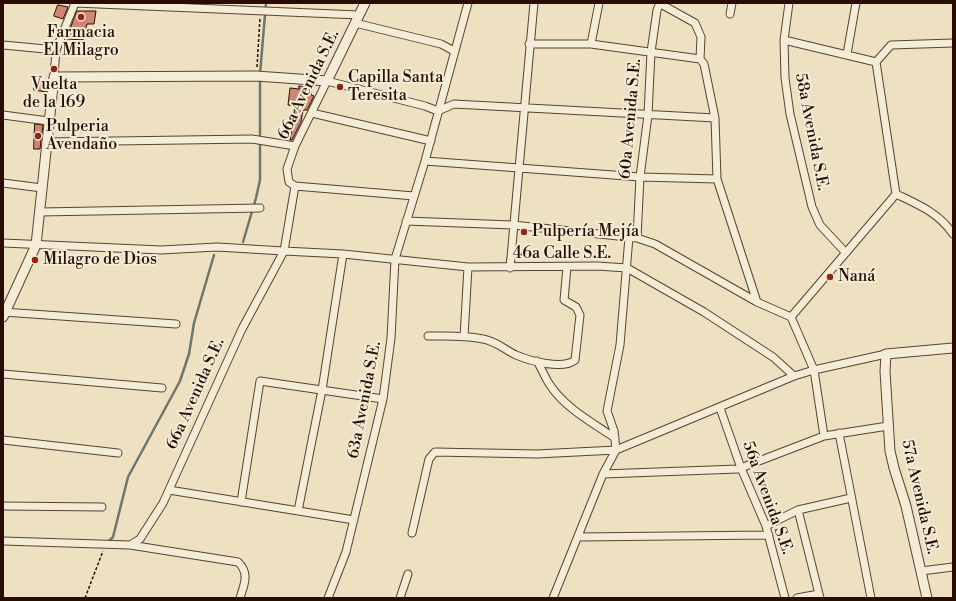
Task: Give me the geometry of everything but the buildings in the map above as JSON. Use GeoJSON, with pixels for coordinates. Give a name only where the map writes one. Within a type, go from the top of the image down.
{"type":"FeatureCollection","features":[{"type":"Feature","properties":{"kind":"street"},"geometry":{"type":"LineString","coordinates":[[176,324],[4,314],[36,245],[56,50],[75,3],[260,11],[334,12],[441,44],[454,51]]}},
{"type":"Feature","properties":{"kind":"street","name":"66a Avenida S.E."},"geometry":{"type":"LineString","coordinates":[[130,545],[140,539],[169,490],[242,329],[284,251],[292,184],[287,169],[295,146],[365,3]]}},
{"type":"Feature","properties":{"kind":"street"},"geometry":{"type":"LineString","coordinates":[[468,3],[425,161],[406,221],[513,225],[637,238],[655,244],[758,302],[791,316],[814,370],[824,436]]}},
{"type":"Feature","properties":{"kind":"street"},"geometry":{"type":"LineString","coordinates":[[510,268],[518,169],[525,109],[529,44],[534,3]]}},
{"type":"Feature","properties":{"kind":"street"},"geometry":{"type":"LineString","coordinates":[[590,44],[599,3]]}},
{"type":"Feature","properties":{"kind":"street"},"geometry":{"type":"LineString","coordinates":[[660,3],[696,23],[701,37],[700,59],[704,64],[715,118],[717,179],[758,302]]}},
{"type":"Feature","properties":{"kind":"street","name":"60a Avenida S.E."},"geometry":{"type":"LineString","coordinates":[[637,238],[640,177],[648,115],[651,52],[657,10],[660,3]]}},
{"type":"Feature","properties":{"kind":"street"},"geometry":{"type":"LineString","coordinates":[[730,14],[732,3]]}},
{"type":"Feature","properties":{"kind":"street","name":"58a Avenida S.E."},"geometry":{"type":"LineString","coordinates":[[789,3],[784,40],[785,78],[790,114],[812,207],[820,225],[846,253]]}},
{"type":"Feature","properties":{"kind":"street"},"geometry":{"type":"LineString","coordinates":[[847,54],[856,3]]}},
{"type":"Feature","properties":{"kind":"street"},"geometry":{"type":"LineString","coordinates":[[784,40],[876,62]]}},
{"type":"Feature","properties":{"kind":"street"},"geometry":{"type":"LineString","coordinates":[[876,62],[891,45],[953,43]]}},
{"type":"Feature","properties":{"kind":"street"},"geometry":{"type":"LineString","coordinates":[[529,44],[590,44],[700,59]]}},
{"type":"Feature","properties":{"kind":"street"},"geometry":{"type":"LineString","coordinates":[[3,45],[56,50]]}},
{"type":"Feature","properties":{"kind":"street"},"geometry":{"type":"LineString","coordinates":[[791,316],[896,194],[876,62]]}},
{"type":"Feature","properties":{"kind":"street"},"geometry":{"type":"LineString","coordinates":[[54,76],[256,76],[327,81],[425,106],[438,111],[454,104],[715,118]]}},
{"type":"Feature","properties":{"kind":"street"},"geometry":{"type":"LineString","coordinates":[[312,113],[430,141]]}},
{"type":"Feature","properties":{"kind":"street"},"geometry":{"type":"LineString","coordinates":[[3,115],[48,121]]}},
{"type":"Feature","properties":{"kind":"street"},"geometry":{"type":"LineString","coordinates":[[46,142],[252,138],[295,146]]}},
{"type":"Feature","properties":{"kind":"street"},"geometry":{"type":"LineString","coordinates":[[425,161],[640,177],[717,179]]}},
{"type":"Feature","properties":{"kind":"street"},"geometry":{"type":"LineString","coordinates":[[3,183],[42,188]]}},
{"type":"Feature","properties":{"kind":"street"},"geometry":{"type":"LineString","coordinates":[[292,184],[414,196]]}},
{"type":"Feature","properties":{"kind":"street"},"geometry":{"type":"LineString","coordinates":[[896,194],[930,210],[948,226],[953,234]]}},
{"type":"Feature","properties":{"kind":"street"},"geometry":{"type":"LineString","coordinates":[[40,212],[260,208]]}},
{"type":"Feature","properties":{"kind":"street","name":"63a Avenida S.E."},"geometry":{"type":"LineString","coordinates":[[328,598],[346,552],[383,399],[391,338],[395,259],[406,221]]}},
{"type":"Feature","properties":{"kind":"street"},"geometry":{"type":"LineString","coordinates":[[553,598],[603,474],[612,454],[616,450],[615,438],[607,411],[620,345],[629,237]]}},
{"type":"Feature","properties":{"kind":"street","name":"46a Calle S.E."},"geometry":{"type":"LineString","coordinates":[[3,243],[161,250],[217,247],[343,254],[468,267],[510,268],[597,266],[627,268],[723,324],[773,358],[794,376]]}},
{"type":"Feature","properties":{"kind":"street"},"geometry":{"type":"LineString","coordinates":[[298,511],[322,390],[343,254]]}},
{"type":"Feature","properties":{"kind":"street"},"geometry":{"type":"LineString","coordinates":[[464,337],[468,267]]}},
{"type":"Feature","properties":{"kind":"street"},"geometry":{"type":"LineString","coordinates":[[428,336],[484,339],[517,355],[551,364],[565,365],[575,360],[580,315],[576,307],[564,300],[567,267]]}},
{"type":"Feature","properties":{"kind":"street"},"geometry":{"type":"LineString","coordinates":[[412,533],[429,459],[435,452],[537,454],[616,450],[794,376],[886,354],[953,348]]}},
{"type":"Feature","properties":{"kind":"street","name":"57a Avenida S.E."},"geometry":{"type":"LineString","coordinates":[[886,354],[885,371],[888,426],[894,468],[906,506],[927,598]]}},
{"type":"Feature","properties":{"kind":"street"},"geometry":{"type":"LineString","coordinates":[[537,361],[550,386],[564,400],[584,417],[615,438]]}},
{"type":"Feature","properties":{"kind":"street"},"geometry":{"type":"LineString","coordinates":[[3,374],[162,388]]}},
{"type":"Feature","properties":{"kind":"street"},"geometry":{"type":"LineString","coordinates":[[241,502],[260,381],[383,399]]}},
{"type":"Feature","properties":{"kind":"street","name":"56a Avenida S.E."},"geometry":{"type":"LineString","coordinates":[[720,408],[741,468],[766,526],[785,598]]}},
{"type":"Feature","properties":{"kind":"street"},"geometry":{"type":"LineString","coordinates":[[603,474],[741,468],[824,436],[888,426]]}},
{"type":"Feature","properties":{"kind":"street"},"geometry":{"type":"LineString","coordinates":[[839,434],[871,598]]}},
{"type":"Feature","properties":{"kind":"street"},"geometry":{"type":"LineString","coordinates":[[3,440],[118,453]]}},
{"type":"Feature","properties":{"kind":"street"},"geometry":{"type":"LineString","coordinates":[[169,490],[354,520]]}},
{"type":"Feature","properties":{"kind":"street"},"geometry":{"type":"LineString","coordinates":[[766,526],[798,510],[851,498]]}},
{"type":"Feature","properties":{"kind":"street"},"geometry":{"type":"LineString","coordinates":[[3,506],[102,507]]}},
{"type":"Feature","properties":{"kind":"street"},"geometry":{"type":"LineString","coordinates":[[797,598],[819,596],[798,510]]}},
{"type":"Feature","properties":{"kind":"street"},"geometry":{"type":"LineString","coordinates":[[578,537],[769,535]]}},
{"type":"Feature","properties":{"kind":"street"},"geometry":{"type":"LineString","coordinates":[[3,541],[130,545],[238,562],[244,568],[246,573],[240,598]]}},
{"type":"Feature","properties":{"kind":"street"},"geometry":{"type":"LineString","coordinates":[[921,571],[953,567]]}},
{"type":"Feature","properties":{"kind":"street"},"geometry":{"type":"LineString","coordinates":[[400,598],[408,574]]}},
{"type":"Feature","properties":{"kind":"path"},"geometry":{"type":"LineString","coordinates":[[256,76],[260,11]]}},
{"type":"Feature","properties":{"kind":"path"},"geometry":{"type":"LineString","coordinates":[[85,598],[106,544]]}},
{"type":"Feature","properties":{"kind":"waterway"},"geometry":{"type":"LineString","coordinates":[[260,74],[266,3]]}},
{"type":"Feature","properties":{"kind":"waterway"},"geometry":{"type":"LineString","coordinates":[[243,242],[260,180],[260,79]]}},
{"type":"Feature","properties":{"kind":"waterway"},"geometry":{"type":"LineString","coordinates":[[108,542],[113,537],[128,477],[180,381],[189,354],[194,323],[214,255]]}},
{"type":"Feature","properties":{"kind":"place","name":"Farmacia El Milagro"},"geometry":{"type":"Point","coordinates":[81,17]}},
{"type":"Feature","properties":{"kind":"place","name":"Vuelta de la 169"},"geometry":{"type":"Point","coordinates":[54,69]}},
{"type":"Feature","properties":{"kind":"place","name":"Capilla Santa Teresita"},"geometry":{"type":"Point","coordinates":[340,87]}},
{"type":"Feature","properties":{"kind":"place","name":"Pulperia Avendaño"},"geometry":{"type":"Point","coordinates":[38,136]}},
{"type":"Feature","properties":{"kind":"place","name":"Pulpería Mejía"},"geometry":{"type":"Point","coordinates":[524,232]}},
{"type":"Feature","properties":{"kind":"place","name":"Milagro de Dios"},"geometry":{"type":"Point","coordinates":[35,260]}},
{"type":"Feature","properties":{"kind":"place","name":"Naná"},"geometry":{"type":"Point","coordinates":[830,277]}}]}
